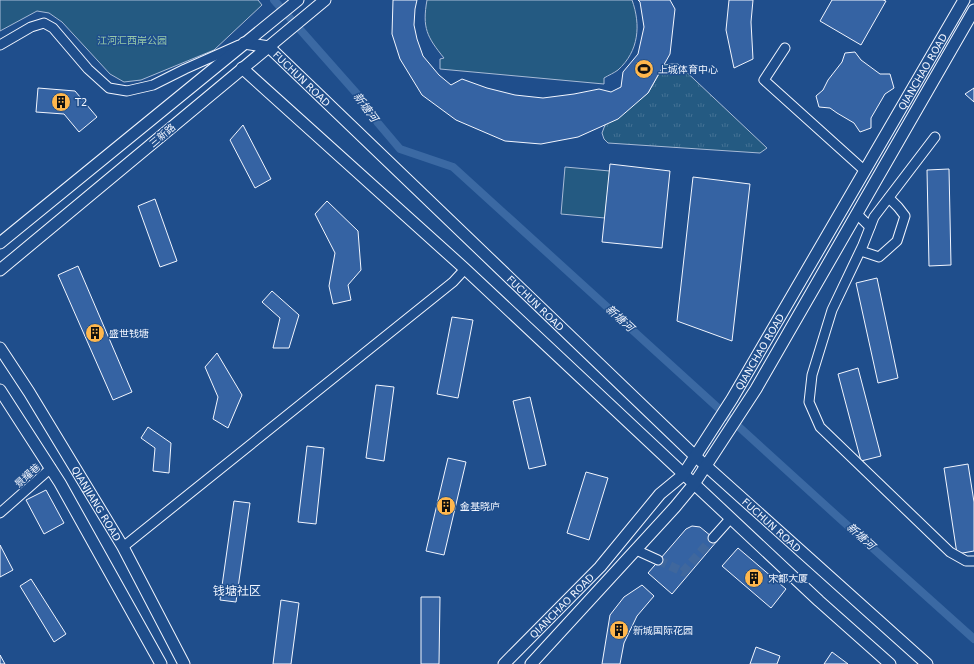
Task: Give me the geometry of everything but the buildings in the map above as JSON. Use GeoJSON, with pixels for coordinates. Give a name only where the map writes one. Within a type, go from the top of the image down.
{"type":"FeatureCollection","features":[{"type":"Feature","properties":{"kind":"main road","name":"三新路"},"geometry":{"type":"LineString","coordinates":[[0,270],[325,0]]}},
{"type":"Feature","properties":{"kind":"main road","name":"QIANCHAO ROAD"},"geometry":{"type":"LineString","coordinates":[[504,664],[600,567],[660,494],[683,474],[732,399],[964,0]]}},
{"type":"Feature","properties":{"kind":"main road"},"geometry":{"type":"LineString","coordinates":[[967,0],[974,5]]}},
{"type":"Feature","properties":{"kind":"main road","name":"三新路"},"geometry":{"type":"LineString","coordinates":[[0,242],[294,3]]}},
{"type":"Feature","properties":{"kind":"main road","name":"QIANCHAO ROAD"},"geometry":{"type":"LineString","coordinates":[[531,664],[636,550],[694,484],[756,389],[974,10]]}},
{"type":"Feature","properties":{"kind":"main road"},"geometry":{"type":"LineString","coordinates":[[244,43],[242,68],[465,269],[818,601],[890,664]]}},
{"type":"Feature","properties":{"kind":"main road","name":"FUCHUN ROAD"},"geometry":{"type":"LineString","coordinates":[[244,43],[268,47],[695,456],[927,664]]}},
{"type":"Feature","properties":{"kind":"main road","name":"QIANJIANG ROAD"},"geometry":{"type":"LineString","coordinates":[[0,348],[29,392],[123,547],[184,664]]}},
{"type":"Feature","properties":{"kind":"main road"},"geometry":{"type":"LineString","coordinates":[[0,390],[64,490],[161,664]]}},
{"type":"Feature","properties":{"kind":"street","name":"三新路"},"geometry":{"type":"LineString","coordinates":[[0,45],[31,27],[44,23],[54,28],[88,69],[109,88],[127,91],[154,85],[244,43]]}},
{"type":"Feature","properties":{"kind":"street"},"geometry":{"type":"LineString","coordinates":[[785,48],[764,80],[865,171]]}},
{"type":"Feature","properties":{"kind":"street"},"geometry":{"type":"LineString","coordinates":[[935,136],[874,217],[860,251],[832,310],[812,375],[809,402],[820,427],[950,552],[966,561],[974,561]]}},
{"type":"Feature","properties":{"kind":"street"},"geometry":{"type":"LineString","coordinates":[[860,251],[879,257],[897,241],[905,216],[888,198]]}},
{"type":"Feature","properties":{"kind":"street"},"geometry":{"type":"LineString","coordinates":[[856,214],[870,227]]}},
{"type":"Feature","properties":{"kind":"street"},"geometry":{"type":"LineString","coordinates":[[123,547],[452,282],[465,269]]}},
{"type":"Feature","properties":{"kind":"street","name":"景耀巷"},"geometry":{"type":"LineString","coordinates":[[0,513],[51,468]]}},
{"type":"Feature","properties":{"kind":"street"},"geometry":{"type":"LineString","coordinates":[[713,538],[730,519]]}},
{"type":"Feature","properties":{"kind":"street"},"geometry":{"type":"LineString","coordinates":[[636,550],[658,560]]}},
{"type":"Feature","properties":{"kind":"green space","name":"江河汇西岸公园"},"geometry":{"type":"Polygon","coordinates":[[[0,0],[258,0],[262,5],[214,50],[141,80],[124,82],[110,74],[62,22],[49,13],[37,11],[0,31],[0,0]]]}},
{"type":"Feature","properties":{"kind":"green space"},"geometry":{"type":"Polygon","coordinates":[[[427,0],[632,0],[637,19],[636,37],[634,46],[625,63],[618,70],[604,78],[604,84],[440,69],[440,59],[444,58],[433,44],[427,32],[425,18],[427,0]]]}},
{"type":"Feature","properties":{"kind":"green space"},"geometry":{"type":"Polygon","coordinates":[[[678,64],[767,148],[760,153],[608,143],[604,139],[602,133],[605,125],[648,93],[664,65],[678,64]]]}},
{"type":"Feature","properties":{"kind":"green space"},"geometry":{"type":"Polygon","coordinates":[[[565,167],[610,171],[605,218],[561,214],[565,167]]]}},
{"type":"Feature","properties":{"kind":"waterway","name":"新塘河"},"geometry":{"type":"LineString","coordinates":[[274,0],[365,103],[378,123],[400,149],[453,167],[974,639]]}},
{"type":"Feature","properties":{"kind":"tunnel"},"geometry":{"type":"LineString","coordinates":[[658,560],[683,572],[713,538]]}},
{"type":"Feature","properties":{"kind":"place","name":"上城体育中心"},"geometry":{"type":"Point","coordinates":[644,69]}},
{"type":"Feature","properties":{"kind":"place","name":"T2"},"geometry":{"type":"Point","coordinates":[61,102]}},
{"type":"Feature","properties":{"kind":"place","name":"盛世钱塘"},"geometry":{"type":"Point","coordinates":[95,333]}},
{"type":"Feature","properties":{"kind":"place","name":"金基晓庐"},"geometry":{"type":"Point","coordinates":[446,506]}},
{"type":"Feature","properties":{"kind":"place","name":"宋都大厦"},"geometry":{"type":"Point","coordinates":[754,578]}},
{"type":"Feature","properties":{"kind":"place","name":"新城国际花园"},"geometry":{"type":"Point","coordinates":[619,630]}},
{"type":"Feature","properties":{"kind":"district","name":"钱塘社区"},"geometry":{"type":"Point","coordinates":[237,591]}}]}
